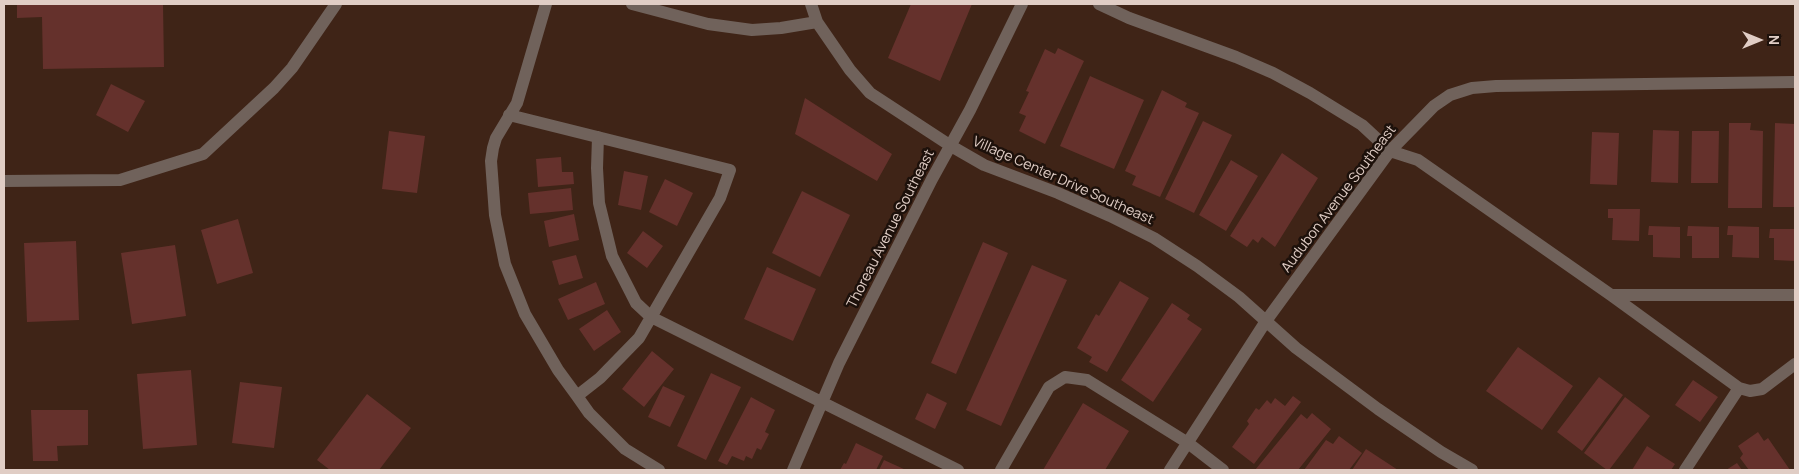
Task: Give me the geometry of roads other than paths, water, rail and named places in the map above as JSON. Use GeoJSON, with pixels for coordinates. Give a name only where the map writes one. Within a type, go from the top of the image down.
{"type":"FeatureCollection","features":[{"type":"Feature","properties":{"kind":"street"},"geometry":{"type":"LineString","coordinates":[[4,181],[120,180],[203,154],[274,88],[292,68],[336,4]]}},
{"type":"Feature","properties":{"kind":"street"},"geometry":{"type":"LineString","coordinates":[[546,4],[516,103],[496,138],[491,161],[495,215],[505,264],[525,314],[558,370],[577,396],[590,413],[625,448],[658,470]]}},
{"type":"Feature","properties":{"kind":"street"},"geometry":{"type":"LineString","coordinates":[[632,4],[708,24],[752,30],[781,28],[817,22]]}},
{"type":"Feature","properties":{"kind":"street","name":"Village Center Drive Southeast"},"geometry":{"type":"LineString","coordinates":[[811,4],[817,22],[850,70],[870,93],[951,146],[984,165],[1058,193],[1154,238],[1197,266],[1239,297],[1296,348],[1378,409],[1441,452],[1472,470]]}},
{"type":"Feature","properties":{"kind":"street","name":"Thoreau Avenue Southeast"},"geometry":{"type":"LineString","coordinates":[[792,470],[843,354],[932,179],[975,101],[1022,4]]}},
{"type":"Feature","properties":{"kind":"street"},"geometry":{"type":"LineString","coordinates":[[1099,4],[1129,18],[1274,73],[1362,125],[1390,151],[1418,160],[1611,295],[1739,388],[1750,391],[1762,389],[1795,364]]}},
{"type":"Feature","properties":{"kind":"street","name":"Audubon Avenue Southeast"},"geometry":{"type":"LineString","coordinates":[[1170,470],[1266,322],[1390,151],[1434,106],[1450,96],[1472,88],[1496,86],[1795,82]]}},
{"type":"Feature","properties":{"kind":"street"},"geometry":{"type":"LineString","coordinates":[[509,115],[730,170],[720,198],[639,338],[600,378],[577,396]]}},
{"type":"Feature","properties":{"kind":"street"},"geometry":{"type":"LineString","coordinates":[[598,138],[599,202],[612,256],[636,303],[651,317],[958,470]]}},
{"type":"Feature","properties":{"kind":"street"},"geometry":{"type":"LineString","coordinates":[[1611,295],[1795,295]]}},
{"type":"Feature","properties":{"kind":"street"},"geometry":{"type":"LineString","coordinates":[[1001,470],[1049,386],[1065,377],[1087,380],[1188,443],[1223,470]]}},
{"type":"Feature","properties":{"kind":"street"},"geometry":{"type":"LineString","coordinates":[[1685,470],[1739,388]]}}]}
